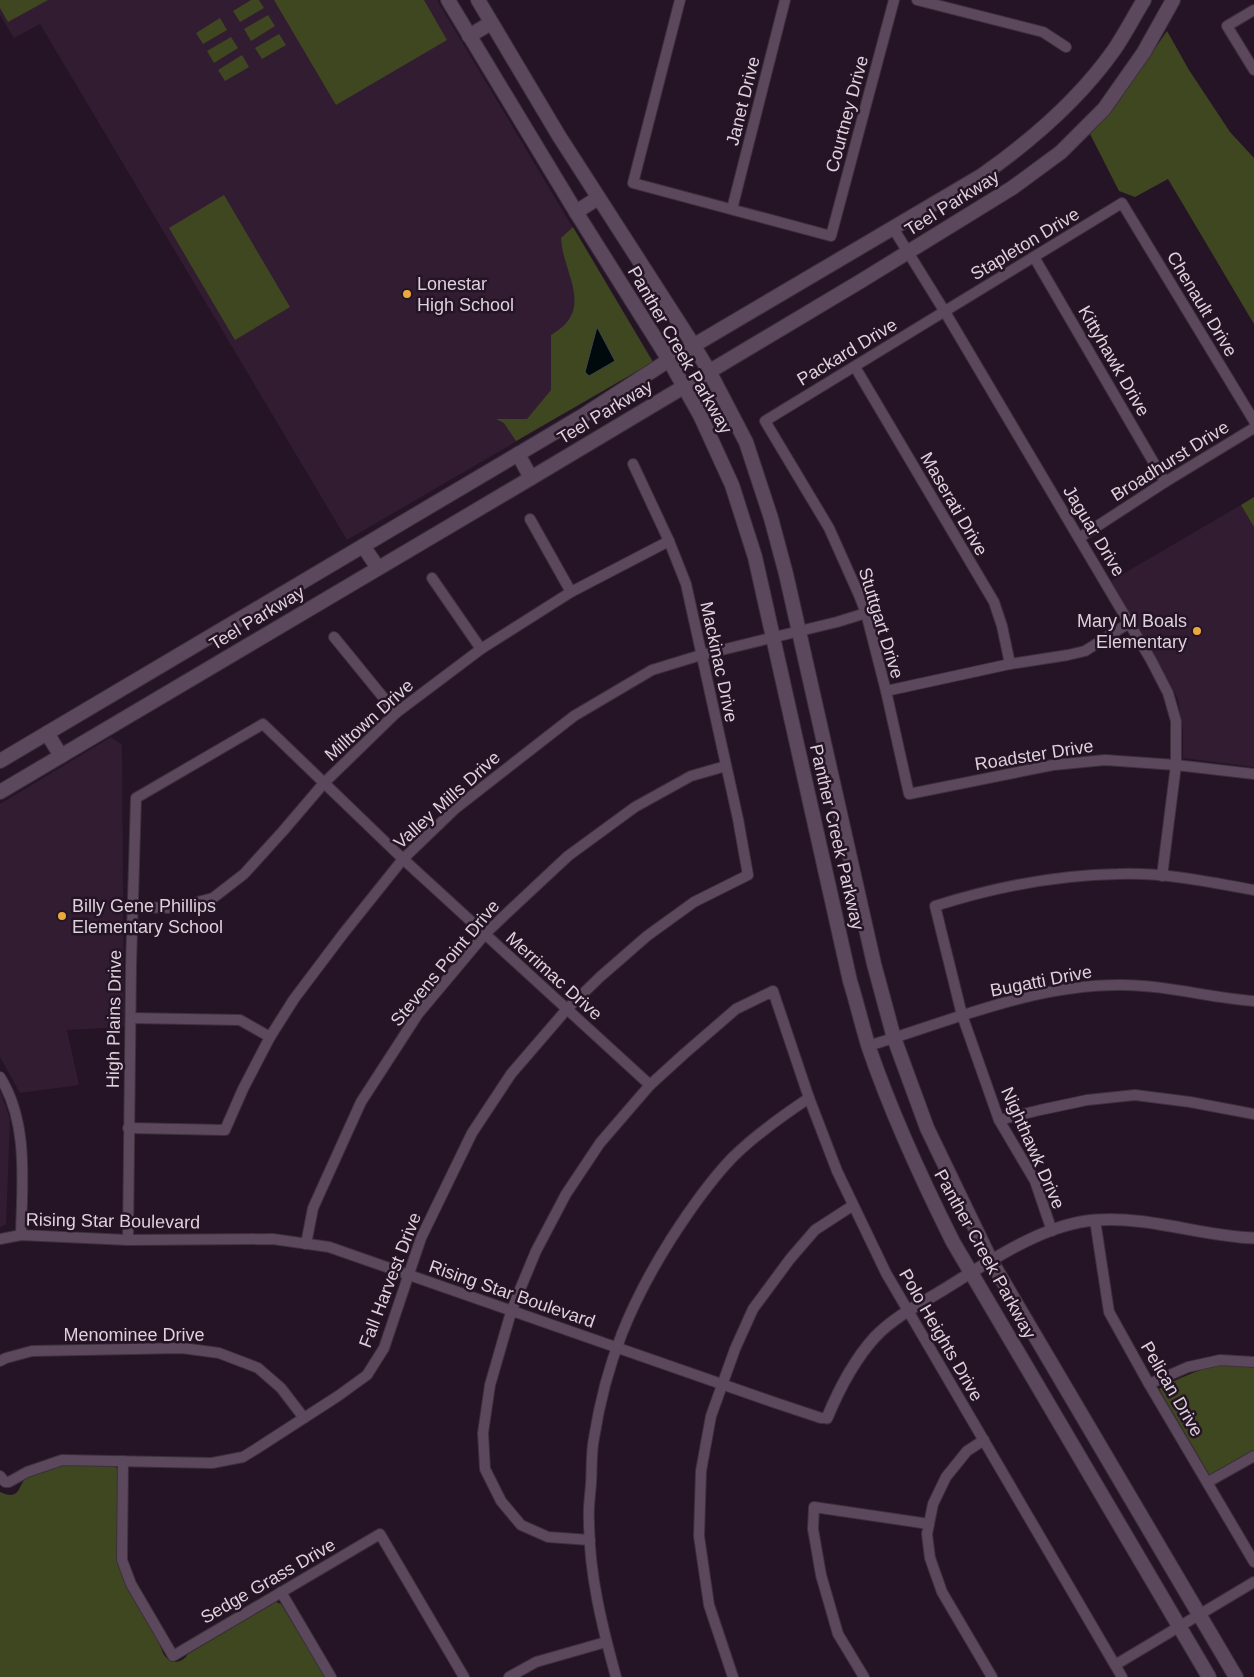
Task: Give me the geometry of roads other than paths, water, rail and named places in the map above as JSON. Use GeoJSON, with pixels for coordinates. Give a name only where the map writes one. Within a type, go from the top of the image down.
{"type":"FeatureCollection","features":[{"type":"Feature","properties":{"kind":"main road","name":"Panther Creek Parkway"},"geometry":{"type":"LineString","coordinates":[[448,0],[576,212],[669,360],[712,439],[732,485],[755,557],[850,981],[868,1046],[889,1102],[912,1156],[953,1242],[1209,1677]]}},
{"type":"Feature","properties":{"kind":"main road","name":"Panther Creek Parkway"},"geometry":{"type":"LineString","coordinates":[[478,0],[559,136],[694,346],[746,442],[771,518],[799,632],[872,954],[894,1038],[927,1128],[991,1261],[1236,1677]]}},
{"type":"Feature","properties":{"kind":"main road","name":"Teel Parkway"},"geometry":{"type":"LineString","coordinates":[[0,761],[584,415],[669,360],[981,176],[1017,151],[1055,119],[1114,50],[1144,0]]}},
{"type":"Feature","properties":{"kind":"main road","name":"Teel Parkway"},"geometry":{"type":"LineString","coordinates":[[0,792],[684,387],[1012,188],[1061,152],[1104,109],[1144,52],[1173,0]]}},
{"type":"Feature","properties":{"kind":"main road"},"geometry":{"type":"LineString","coordinates":[[469,36],[492,23]]}},
{"type":"Feature","properties":{"kind":"main road"},"geometry":{"type":"LineString","coordinates":[[576,212],[598,198]]}},
{"type":"Feature","properties":{"kind":"main road"},"geometry":{"type":"LineString","coordinates":[[518,454],[531,478]]}},
{"type":"Feature","properties":{"kind":"main road"},"geometry":{"type":"LineString","coordinates":[[363,546],[378,568]]}},
{"type":"Feature","properties":{"kind":"main road"},"geometry":{"type":"LineString","coordinates":[[47,733],[61,756]]}},
{"type":"Feature","properties":{"kind":"street"},"geometry":{"type":"LineString","coordinates":[[680,0],[633,183],[732,209]]}},
{"type":"Feature","properties":{"kind":"street","name":"Janet Drive"},"geometry":{"type":"LineString","coordinates":[[732,209],[785,0]]}},
{"type":"Feature","properties":{"kind":"street","name":"Courtney Drive"},"geometry":{"type":"LineString","coordinates":[[732,209],[831,236],[894,0]]}},
{"type":"Feature","properties":{"kind":"street"},"geometry":{"type":"LineString","coordinates":[[917,0],[1043,32],[1066,47]]}},
{"type":"Feature","properties":{"kind":"street"},"geometry":{"type":"LineString","coordinates":[[1254,10],[1227,26],[1254,70]]}},
{"type":"Feature","properties":{"kind":"street","name":"Stapleton Drive"},"geometry":{"type":"LineString","coordinates":[[945,312],[1122,203]]}},
{"type":"Feature","properties":{"kind":"street","name":"Chenault Drive"},"geometry":{"type":"LineString","coordinates":[[1122,203],[1254,421]]}},
{"type":"Feature","properties":{"kind":"street","name":"Jaguar Drive"},"geometry":{"type":"LineString","coordinates":[[893,228],[1079,538],[1168,693],[1176,721],[1176,765],[1162,876]]}},
{"type":"Feature","properties":{"kind":"street","name":"Kittyhawk Drive"},"geometry":{"type":"LineString","coordinates":[[1034,257],[1165,482]]}},
{"type":"Feature","properties":{"kind":"street","name":"Packard Drive"},"geometry":{"type":"LineString","coordinates":[[765,420],[945,312]]}},
{"type":"Feature","properties":{"kind":"street","name":"Maserati Drive"},"geometry":{"type":"LineString","coordinates":[[855,367],[994,602],[1002,626],[1010,664]]}},
{"type":"Feature","properties":{"kind":"street","name":"Stuttgart Drive"},"geometry":{"type":"LineString","coordinates":[[765,420],[829,528],[850,573],[866,614],[886,691],[909,794]]}},
{"type":"Feature","properties":{"kind":"street","name":"Broadhurst Drive"},"geometry":{"type":"LineString","coordinates":[[1079,538],[1165,482],[1254,428]]}},
{"type":"Feature","properties":{"kind":"street","name":"Mackinac Drive"},"geometry":{"type":"LineString","coordinates":[[633,464],[669,541],[686,584],[700,655],[738,819],[748,875]]}},
{"type":"Feature","properties":{"kind":"street"},"geometry":{"type":"LineString","coordinates":[[530,519],[571,592]]}},
{"type":"Feature","properties":{"kind":"street","name":"Milltown Drive"},"geometry":{"type":"LineString","coordinates":[[132,907],[174,908],[213,898],[244,874],[284,831],[324,783],[396,713],[482,649],[571,592],[669,541]]}},
{"type":"Feature","properties":{"kind":"street"},"geometry":{"type":"LineString","coordinates":[[432,578],[482,649]]}},
{"type":"Feature","properties":{"kind":"street","name":"Valley Mills Drive"},"geometry":{"type":"LineString","coordinates":[[128,1128],[225,1130],[243,1089],[270,1037],[294,999],[403,859],[456,808],[574,716],[652,670],[700,655],[866,614]]}},
{"type":"Feature","properties":{"kind":"street"},"geometry":{"type":"LineString","coordinates":[[886,691],[1010,664],[1085,651],[1129,623]]}},
{"type":"Feature","properties":{"kind":"street"},"geometry":{"type":"LineString","coordinates":[[334,637],[396,713]]}},
{"type":"Feature","properties":{"kind":"street","name":"Merrimac Drive"},"geometry":{"type":"LineString","coordinates":[[136,798],[263,724],[403,859],[650,1085]]}},
{"type":"Feature","properties":{"kind":"street","name":"Roadster Drive"},"geometry":{"type":"LineString","coordinates":[[909,794],[1053,765],[1105,760],[1176,765],[1254,774]]}},
{"type":"Feature","properties":{"kind":"street","name":"Stevens Point Drive"},"geometry":{"type":"LineString","coordinates":[[306,1244],[313,1208],[361,1102],[418,1014],[485,934],[568,856],[635,807],[691,776],[726,766]]}},
{"type":"Feature","properties":{"kind":"street","name":"High Plains Drive"},"geometry":{"type":"LineString","coordinates":[[128,1240],[132,907],[136,798]]}},
{"type":"Feature","properties":{"kind":"street","name":"Nighthawk Drive"},"geometry":{"type":"LineString","coordinates":[[1052,1231],[1035,1181],[1000,1120],[962,1015],[935,906],[974,893],[1050,878],[1120,874],[1162,876]]}},
{"type":"Feature","properties":{"kind":"street","name":"Fall Harvest Drive"},"geometry":{"type":"LineString","coordinates":[[2,1479],[9,1482],[27,1472],[62,1460],[196,1464],[228,1461],[256,1449],[367,1375],[384,1348],[421,1238],[472,1133],[512,1074],[567,1010],[600,977],[646,936],[694,902],[748,875]]}},
{"type":"Feature","properties":{"kind":"street"},"geometry":{"type":"LineString","coordinates":[[1162,876],[1254,890]]}},
{"type":"Feature","properties":{"kind":"street","name":"Bugatti Drive"},"geometry":{"type":"LineString","coordinates":[[868,1046],[962,1015],[1029,996],[1077,987],[1113,985],[1165,988],[1254,1001]]}},
{"type":"Feature","properties":{"kind":"street","name":"Polo Heights Drive"},"geometry":{"type":"LineString","coordinates":[[650,1085],[736,1009],[773,991],[837,1171],[852,1206],[886,1273],[1122,1677]]}},
{"type":"Feature","properties":{"kind":"street"},"geometry":{"type":"LineString","coordinates":[[130,1018],[240,1020],[270,1037]]}},
{"type":"Feature","properties":{"kind":"street"},"geometry":{"type":"LineString","coordinates":[[0,1077],[7,1088],[12,1104],[24,1159],[21,1235]]}},
{"type":"Feature","properties":{"kind":"street"},"geometry":{"type":"LineString","coordinates":[[590,1540],[548,1537],[521,1525],[501,1501],[485,1469],[483,1434],[490,1385],[512,1311],[536,1252],[566,1194],[600,1143],[650,1085]]}},
{"type":"Feature","properties":{"kind":"street"},"geometry":{"type":"LineString","coordinates":[[1000,1120],[1087,1100],[1135,1095],[1190,1102],[1254,1114]]}},
{"type":"Feature","properties":{"kind":"street"},"geometry":{"type":"LineString","coordinates":[[616,1677],[606,1642],[594,1582],[589,1521],[593,1440],[616,1347],[628,1316],[642,1289],[694,1204],[732,1158],[772,1124],[810,1098]]}},
{"type":"Feature","properties":{"kind":"street"},"geometry":{"type":"LineString","coordinates":[[733,1677],[709,1604],[699,1536],[701,1471],[711,1416],[735,1349],[753,1310],[790,1259],[815,1230],[852,1206]]}},
{"type":"Feature","properties":{"kind":"street"},"geometry":{"type":"LineString","coordinates":[[827,1418],[858,1357],[888,1324],[1027,1241],[1062,1227],[1095,1220],[1127,1220],[1254,1238]]}},
{"type":"Feature","properties":{"kind":"street","name":"Pelican Drive"},"geometry":{"type":"LineString","coordinates":[[1095,1220],[1109,1312],[1149,1384],[1254,1562]]}},
{"type":"Feature","properties":{"kind":"street","name":"Rising Star Boulevard"},"geometry":{"type":"LineString","coordinates":[[0,1239],[21,1235],[128,1240],[273,1239],[329,1246],[722,1384],[821,1418],[827,1418]]}},
{"type":"Feature","properties":{"kind":"street","name":"Menominee Drive"},"geometry":{"type":"LineString","coordinates":[[0,1361],[32,1351],[182,1348],[219,1353],[258,1368],[281,1388],[304,1418]]}},
{"type":"Feature","properties":{"kind":"street"},"geometry":{"type":"LineString","coordinates":[[1149,1384],[1188,1367],[1220,1360],[1254,1362]]}},
{"type":"Feature","properties":{"kind":"street"},"geometry":{"type":"LineString","coordinates":[[984,1440],[967,1451],[946,1477],[933,1504],[927,1534],[930,1558],[942,1592],[992,1677]]}},
{"type":"Feature","properties":{"kind":"street"},"geometry":{"type":"LineString","coordinates":[[1208,1482],[1254,1456]]}},
{"type":"Feature","properties":{"kind":"street","name":"Sedge Grass Drive"},"geometry":{"type":"LineString","coordinates":[[124,1461],[122,1560],[130,1584],[173,1656],[380,1534],[464,1677]]}},
{"type":"Feature","properties":{"kind":"street"},"geometry":{"type":"LineString","coordinates":[[864,1677],[838,1634],[821,1575],[813,1530],[814,1507],[929,1524]]}},
{"type":"Feature","properties":{"kind":"street"},"geometry":{"type":"LineString","coordinates":[[1115,1665],[1254,1582]]}},
{"type":"Feature","properties":{"kind":"street"},"geometry":{"type":"LineString","coordinates":[[281,1592],[331,1677]]}},
{"type":"Feature","properties":{"kind":"street"},"geometry":{"type":"LineString","coordinates":[[510,1677],[536,1662],[606,1642]]}},
{"type":"Feature","properties":{"kind":"place","name":"Lonestar High School"},"geometry":{"type":"Point","coordinates":[407,294]}},
{"type":"Feature","properties":{"kind":"place","name":"Mary M Boals Elementary"},"geometry":{"type":"Point","coordinates":[1197,631]}},
{"type":"Feature","properties":{"kind":"place","name":"Billy Gene Phillips Elementary School"},"geometry":{"type":"Point","coordinates":[62,916]}}]}
